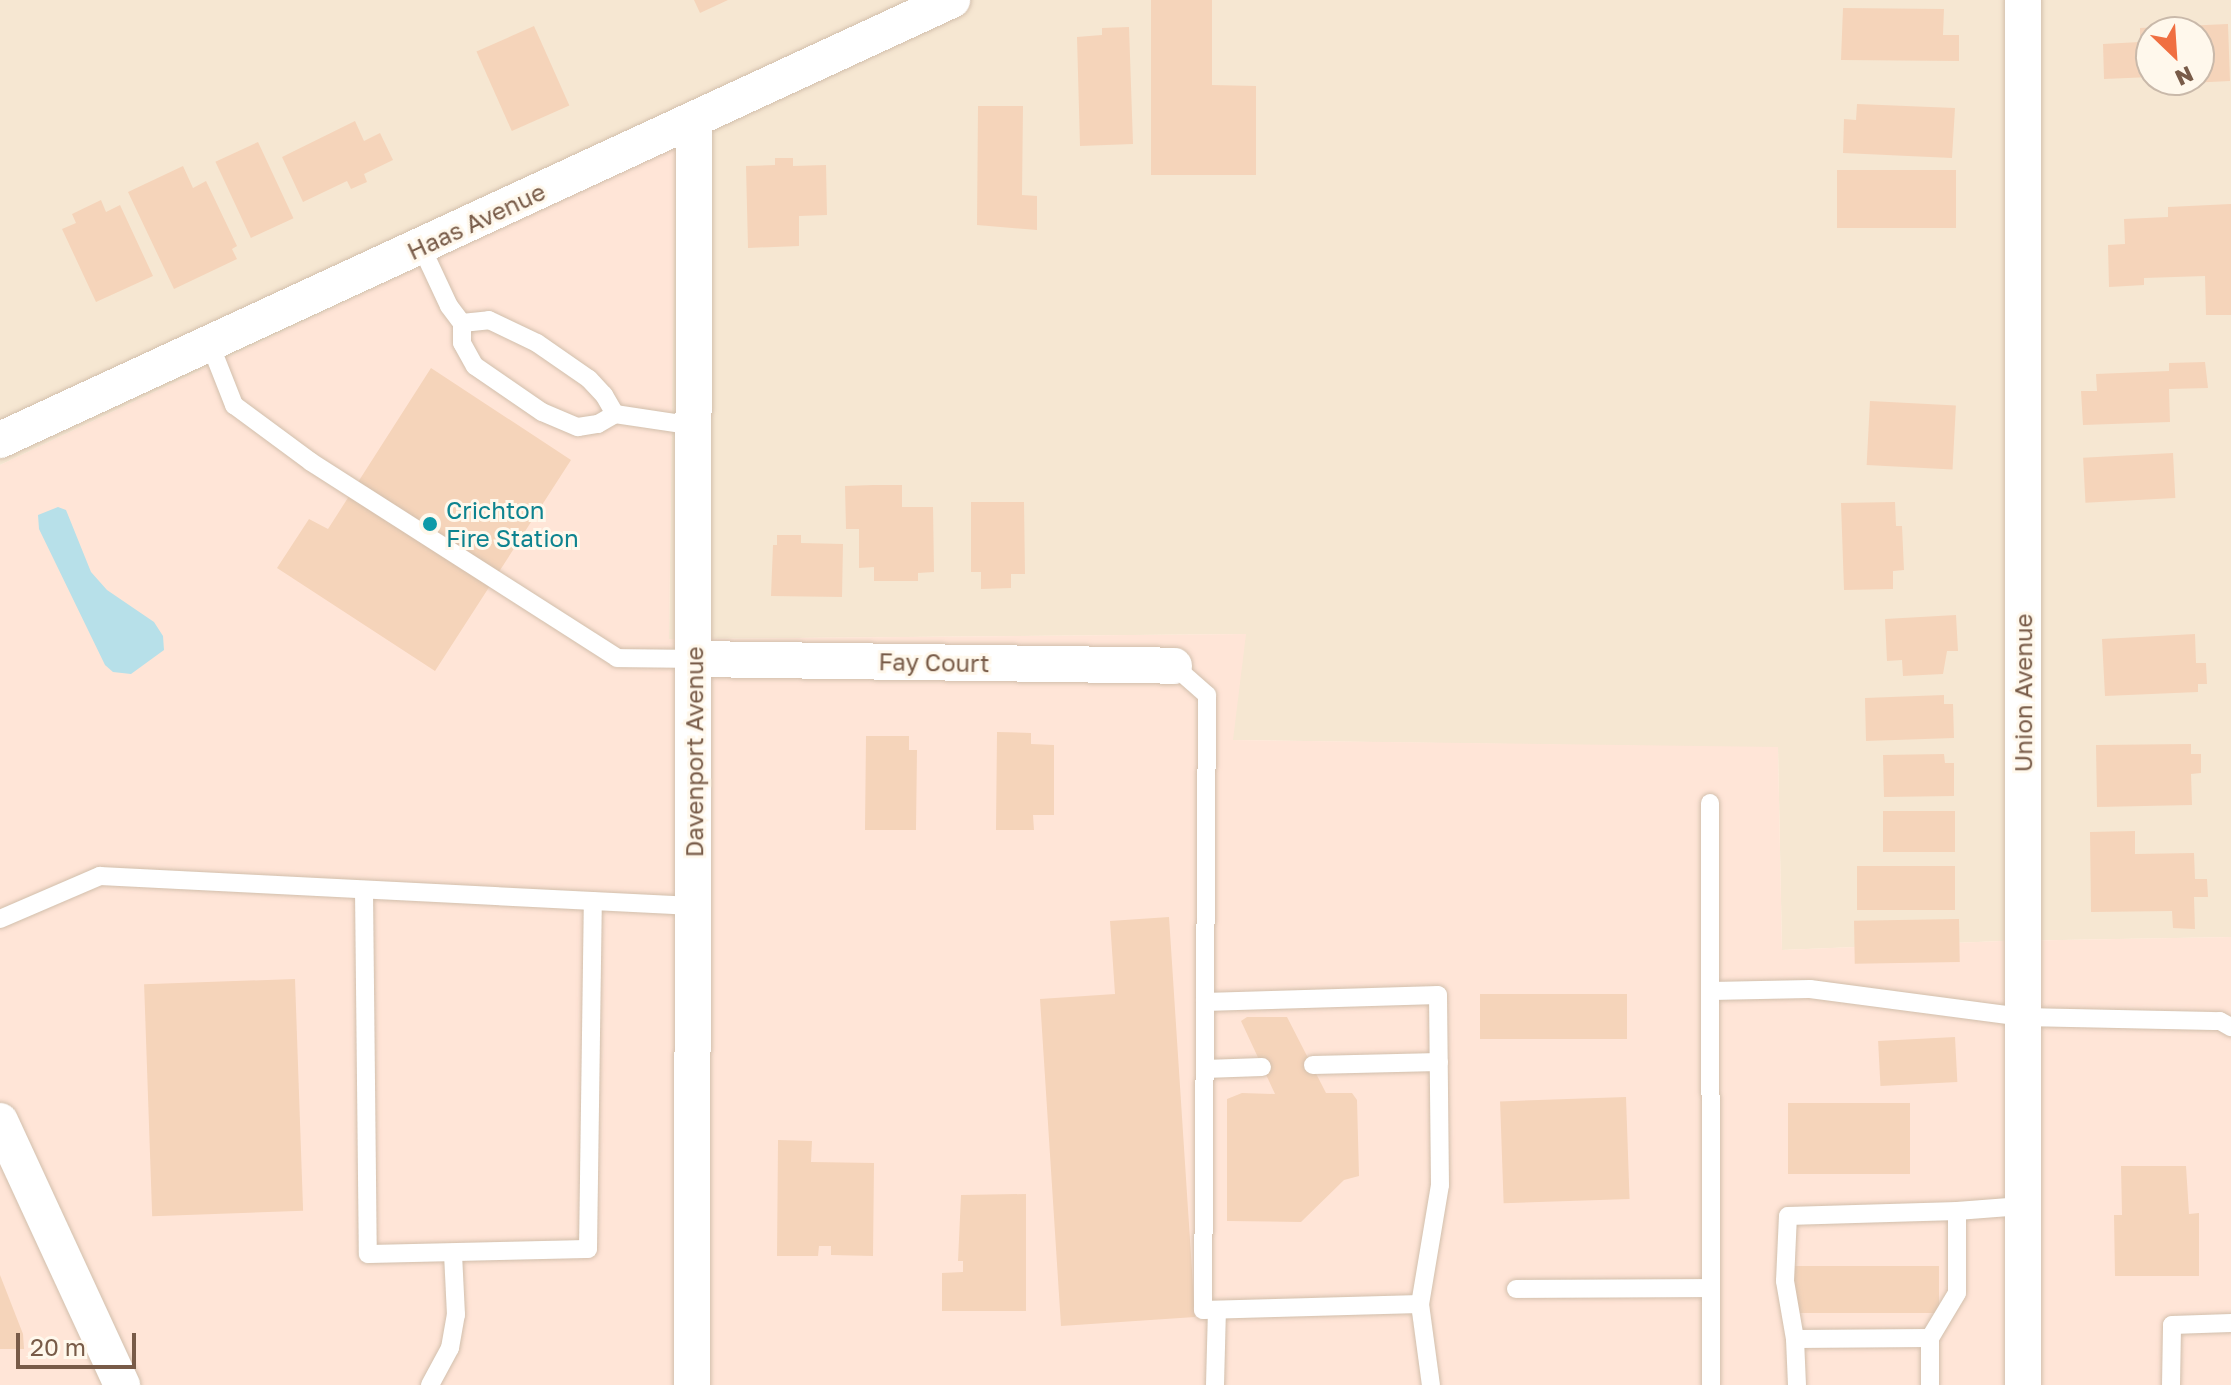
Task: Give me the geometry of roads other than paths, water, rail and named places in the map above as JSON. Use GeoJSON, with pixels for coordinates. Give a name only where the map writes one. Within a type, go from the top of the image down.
{"type":"FeatureCollection","features":[{"type":"Feature","properties":{"kind":"street","name":"Haas Avenue"},"geometry":{"type":"LineString","coordinates":[[0,440],[952,0]]}},
{"type":"Feature","properties":{"kind":"street","name":"Union Avenue"},"geometry":{"type":"LineString","coordinates":[[2023,0],[2023,1385]]}},
{"type":"Feature","properties":{"kind":"street","name":"Davenport Avenue"},"geometry":{"type":"LineString","coordinates":[[692,1385],[694,120]]}},
{"type":"Feature","properties":{"kind":"street","name":"Fay Court"},"geometry":{"type":"LineString","coordinates":[[694,659],[1174,666]]}},
{"type":"Feature","properties":{"kind":"street"},"geometry":{"type":"LineString","coordinates":[[0,1121],[122,1385]]}},
{"type":"Feature","properties":{"kind":"lane"},"geometry":{"type":"LineString","coordinates":[[421,246],[449,306],[462,323],[462,343],[475,366],[542,412],[578,427],[598,424],[615,414],[694,426]]}},
{"type":"Feature","properties":{"kind":"lane"},"geometry":{"type":"LineString","coordinates":[[462,323],[489,320],[537,343],[589,379],[604,395],[615,414]]}},
{"type":"Feature","properties":{"kind":"lane"},"geometry":{"type":"LineString","coordinates":[[210,344],[234,405],[311,462],[617,658],[694,659]]}},
{"type":"Feature","properties":{"kind":"lane"},"geometry":{"type":"LineString","coordinates":[[1174,666],[1207,695],[1203,1310],[1420,1304]]}},
{"type":"Feature","properties":{"kind":"lane"},"geometry":{"type":"LineString","coordinates":[[1710,803],[1711,1385]]}},
{"type":"Feature","properties":{"kind":"lane"},"geometry":{"type":"LineString","coordinates":[[0,919],[100,876],[693,906]]}},
{"type":"Feature","properties":{"kind":"lane"},"geometry":{"type":"LineString","coordinates":[[364,891],[368,1254],[588,1249],[593,901]]}},
{"type":"Feature","properties":{"kind":"lane"},"geometry":{"type":"LineString","coordinates":[[1711,991],[1810,989],[2023,1017],[2220,1021],[2231,1027]]}},
{"type":"Feature","properties":{"kind":"lane"},"geometry":{"type":"LineString","coordinates":[[1205,1002],[1438,995],[1440,1185],[1420,1304],[1431,1385]]}},
{"type":"Feature","properties":{"kind":"lane"},"geometry":{"type":"LineString","coordinates":[[1313,1065],[1439,1062]]}},
{"type":"Feature","properties":{"kind":"lane"},"geometry":{"type":"LineString","coordinates":[[1205,1069],[1262,1067]]}},
{"type":"Feature","properties":{"kind":"lane"},"geometry":{"type":"LineString","coordinates":[[1797,1385],[1795,1339],[1785,1281],[1788,1216],[2022,1206]]}},
{"type":"Feature","properties":{"kind":"lane"},"geometry":{"type":"LineString","coordinates":[[1930,1385],[1930,1338],[1957,1293],[1957,1211]]}},
{"type":"Feature","properties":{"kind":"lane"},"geometry":{"type":"LineString","coordinates":[[430,1385],[450,1348],[456,1315],[453,1253]]}},
{"type":"Feature","properties":{"kind":"lane"},"geometry":{"type":"LineString","coordinates":[[1516,1289],[1711,1288]]}},
{"type":"Feature","properties":{"kind":"lane"},"geometry":{"type":"LineString","coordinates":[[1215,1385],[1217,1310]]}},
{"type":"Feature","properties":{"kind":"lane"},"geometry":{"type":"LineString","coordinates":[[2171,1385],[2172,1325],[2231,1323]]}},
{"type":"Feature","properties":{"kind":"lane"},"geometry":{"type":"LineString","coordinates":[[1795,1339],[1930,1338]]}},
{"type":"Feature","properties":{"kind":"water"},"geometry":{"type":"Polygon","coordinates":[[[58,507],[66,510],[91,572],[107,590],[154,622],[163,636],[164,650],[131,674],[113,672],[105,665],[39,529],[38,515],[58,507]]]}},
{"type":"Feature","properties":{"kind":"place","name":"Crichton Fire Station"},"geometry":{"type":"Point","coordinates":[430,524]}}]}
